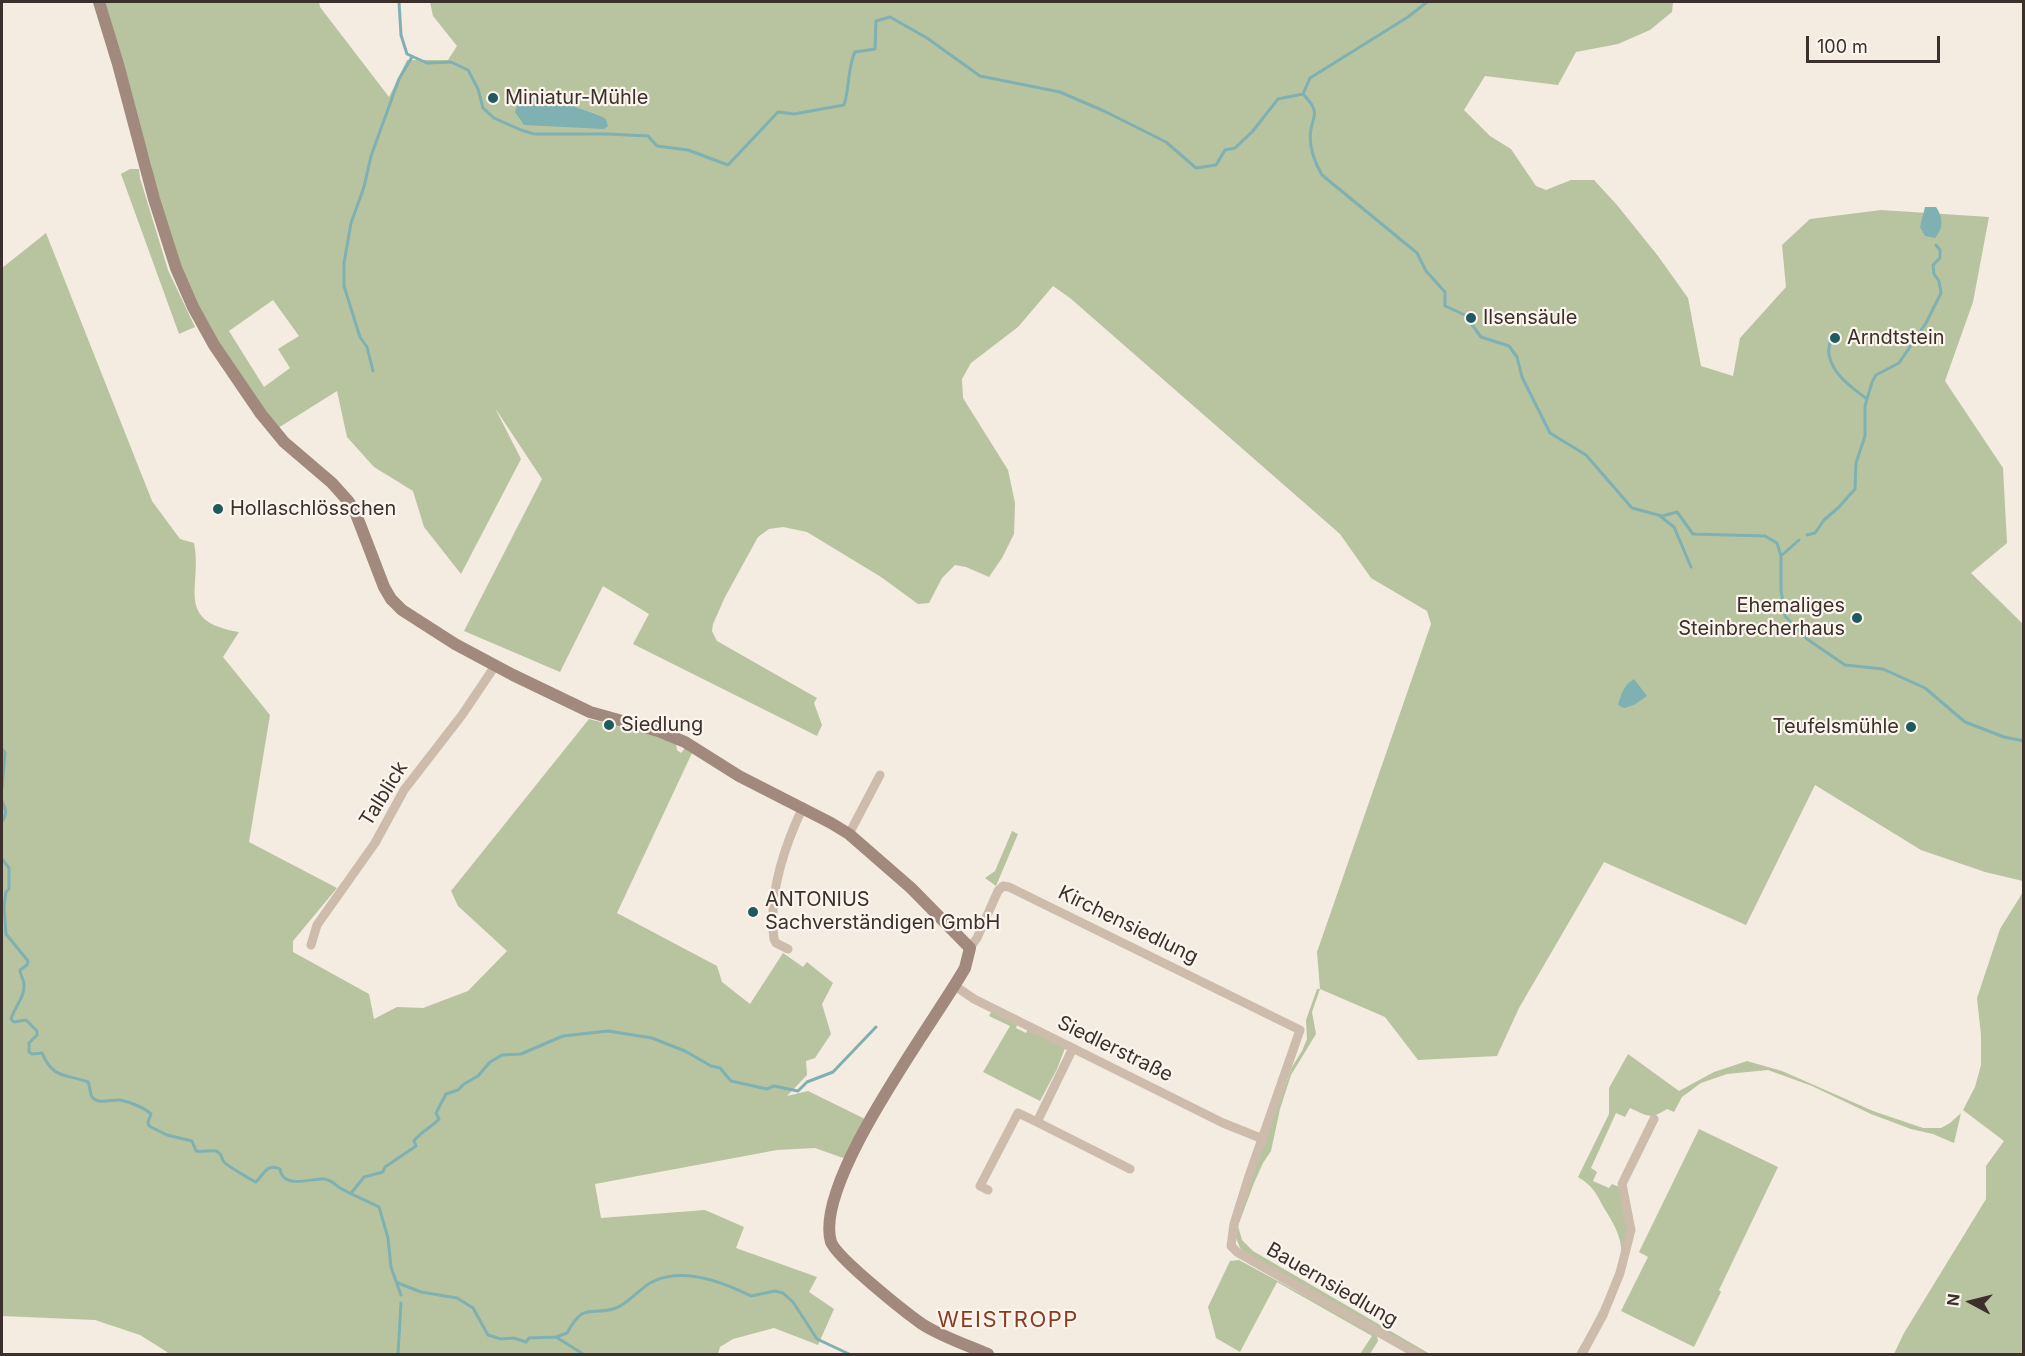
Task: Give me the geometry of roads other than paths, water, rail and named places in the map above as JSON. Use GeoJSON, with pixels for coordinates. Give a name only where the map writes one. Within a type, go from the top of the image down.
{"type":"FeatureCollection","features":[{"type":"Feature","properties":{"kind":"street"},"geometry":{"type":"LineString","coordinates":[[99,2],[154,199],[176,268],[193,307],[219,353],[261,414],[284,442],[343,494],[356,514],[384,587],[402,610],[495,666],[590,712],[658,731],[685,742],[739,776],[803,807],[849,834],[911,888],[970,948],[965,968],[955,986],[887,1089],[868,1123],[835,1195],[829,1226],[831,1242],[842,1259],[922,1323],[988,1354]]}},
{"type":"Feature","properties":{"kind":"street","name":"Talblick"},"geometry":{"type":"LineString","coordinates":[[311,945],[317,925],[375,843],[404,790],[462,715],[495,666]]}},
{"type":"Feature","properties":{"kind":"street"},"geometry":{"type":"LineString","coordinates":[[849,834],[880,775]]}},
{"type":"Feature","properties":{"kind":"street"},"geometry":{"type":"LineString","coordinates":[[788,949],[774,939],[775,887],[803,807]]}},
{"type":"Feature","properties":{"kind":"street","name":"Kirchensiedlung"},"geometry":{"type":"LineString","coordinates":[[970,948],[977,938],[998,891],[1003,886],[1009,887],[1300,1030],[1263,1139]]}},
{"type":"Feature","properties":{"kind":"street","name":"Siedlerstraße"},"geometry":{"type":"LineString","coordinates":[[955,986],[974,999],[1223,1123],[1263,1139]]}},
{"type":"Feature","properties":{"kind":"street"},"geometry":{"type":"LineString","coordinates":[[1037,1122],[1073,1048]]}},
{"type":"Feature","properties":{"kind":"street"},"geometry":{"type":"LineString","coordinates":[[988,1190],[980,1186],[1018,1113],[1130,1169]]}},
{"type":"Feature","properties":{"kind":"street"},"geometry":{"type":"LineString","coordinates":[[1582,1354],[1608,1304],[1620,1273],[1631,1230],[1622,1184],[1654,1119]]}},
{"type":"Feature","properties":{"kind":"street","name":"Bauernsiedlung"},"geometry":{"type":"LineString","coordinates":[[1263,1139],[1234,1224],[1231,1246],[1237,1252],[1417,1354]]}},
{"type":"Feature","properties":{"kind":"water"},"geometry":{"type":"Polygon","coordinates":[[[525,94],[543,95],[595,114],[606,119],[608,126],[604,129],[524,125],[515,112],[525,94]]]}},
{"type":"Feature","properties":{"kind":"water"},"geometry":{"type":"Polygon","coordinates":[[[1925,207],[1936,207],[1940,215],[1942,222],[1935,238],[1925,236],[1920,227],[1925,207]]]}},
{"type":"Feature","properties":{"kind":"water"},"geometry":{"type":"Polygon","coordinates":[[[1634,679],[1647,696],[1634,705],[1624,708],[1618,705],[1620,697],[1625,687],[1634,679]]]}},
{"type":"Feature","properties":{"kind":"waterway"},"geometry":{"type":"LineString","coordinates":[[399,2],[401,35],[407,54],[427,63],[451,62],[468,70],[478,89],[483,108],[494,118],[534,134],[648,136],[657,146],[688,150],[728,165],[778,112],[794,114],[844,105],[855,52],[875,49],[876,21],[890,17],[927,38],[980,76],[1060,92],[1166,142],[1196,168],[1216,165],[1225,150],[1235,148],[1252,132],[1278,99],[1303,94],[1314,110],[1310,135],[1311,147],[1322,175],[1417,253],[1426,271],[1445,292],[1445,306],[1465,315],[1481,337],[1509,346],[1517,357],[1522,377],[1550,433],[1586,455],[1632,508],[1662,516],[1677,512],[1693,534],[1765,536],[1777,543],[1781,556],[1781,590],[1785,616],[1807,639],[1845,665],[1883,669],[1925,688],[1965,722],[2004,737],[2024,741]]}},
{"type":"Feature","properties":{"kind":"waterway"},"geometry":{"type":"LineString","coordinates":[[1303,94],[1310,78],[1408,17],[1427,2]]}},
{"type":"Feature","properties":{"kind":"waterway"},"geometry":{"type":"LineString","coordinates":[[373,371],[367,347],[360,337],[344,286],[344,263],[351,223],[364,187],[371,156],[399,79],[412,57]]}},
{"type":"Feature","properties":{"kind":"waterway"},"geometry":{"type":"LineString","coordinates":[[1807,535],[1815,533],[1824,520],[1855,489],[1856,463],[1865,436],[1865,406],[1872,382],[1876,375],[1899,363],[1926,323],[1941,293],[1933,265],[1940,258],[1940,250],[1936,245]]}},
{"type":"Feature","properties":{"kind":"waterway"},"geometry":{"type":"LineString","coordinates":[[1831,336],[1829,353],[1831,362],[1844,380],[1867,399]]}},
{"type":"Feature","properties":{"kind":"waterway"},"geometry":{"type":"LineString","coordinates":[[1660,516],[1674,527],[1691,567]]}},
{"type":"Feature","properties":{"kind":"waterway"},"geometry":{"type":"LineString","coordinates":[[1781,556],[1799,540]]}},
{"type":"Feature","properties":{"kind":"waterway"},"geometry":{"type":"LineString","coordinates":[[2,749],[5,753],[2,788]]}},
{"type":"Feature","properties":{"kind":"waterway"},"geometry":{"type":"LineString","coordinates":[[2,801],[5,809],[2,821]]}},
{"type":"Feature","properties":{"kind":"waterway"},"geometry":{"type":"LineString","coordinates":[[2,859],[9,868],[9,889],[6,892],[4,906],[6,934],[28,961],[27,965],[20,970],[24,989],[11,1019],[14,1022],[26,1020],[37,1031],[37,1035],[29,1043],[29,1052],[42,1053],[51,1067],[61,1074],[88,1082],[91,1096],[98,1101],[120,1100],[141,1107],[151,1114],[149,1126],[167,1135],[192,1141],[196,1151],[218,1152],[226,1164],[256,1182],[266,1170],[272,1167],[280,1169],[282,1175],[292,1181],[318,1179],[331,1181],[345,1191],[379,1207],[388,1238],[391,1267],[401,1295]]}},
{"type":"Feature","properties":{"kind":"waterway"},"geometry":{"type":"LineString","coordinates":[[352,1192],[364,1177],[383,1172],[385,1167],[416,1146],[414,1141],[439,1119],[436,1113],[446,1094],[458,1090],[478,1076],[490,1062],[502,1055],[521,1054],[563,1036],[608,1031],[652,1038],[685,1051],[711,1066],[720,1068],[731,1081],[767,1089],[774,1086],[798,1091],[807,1082],[833,1072],[876,1027]]}},
{"type":"Feature","properties":{"kind":"waterway"},"geometry":{"type":"LineString","coordinates":[[398,1283],[421,1292],[457,1298],[473,1308],[488,1335],[526,1342],[529,1338],[556,1337],[567,1333],[573,1323],[584,1313],[620,1306],[650,1283],[662,1278],[674,1276],[701,1278],[715,1281],[751,1296],[775,1291],[783,1293],[793,1302],[817,1339],[849,1354]]}},
{"type":"Feature","properties":{"kind":"waterway"},"geometry":{"type":"LineString","coordinates":[[398,1354],[401,1303]]}},
{"type":"Feature","properties":{"kind":"waterway"},"geometry":{"type":"LineString","coordinates":[[556,1337],[583,1354]]}},
{"type":"Feature","properties":{"kind":"place","name":"Miniatur-Mühle"},"geometry":{"type":"Point","coordinates":[493,98]}},
{"type":"Feature","properties":{"kind":"place","name":"Ilsensäule"},"geometry":{"type":"Point","coordinates":[1471,318]}},
{"type":"Feature","properties":{"kind":"place","name":"Arndtstein"},"geometry":{"type":"Point","coordinates":[1835,338]}},
{"type":"Feature","properties":{"kind":"place","name":"Hollaschlösschen"},"geometry":{"type":"Point","coordinates":[218,509]}},
{"type":"Feature","properties":{"kind":"place","name":"Ehemaliges Steinbrecherhaus"},"geometry":{"type":"Point","coordinates":[1857,618]}},
{"type":"Feature","properties":{"kind":"place","name":"Siedlung"},"geometry":{"type":"Point","coordinates":[609,725]}},
{"type":"Feature","properties":{"kind":"place","name":"Teufelsmühle"},"geometry":{"type":"Point","coordinates":[1911,727]}},
{"type":"Feature","properties":{"kind":"place","name":"ANTONIUS Sachverständigen GmbH"},"geometry":{"type":"Point","coordinates":[753,912]}},
{"type":"Feature","properties":{"kind":"district","name":"WEISTROPP"},"geometry":{"type":"Point","coordinates":[1008,1320]}}]}
